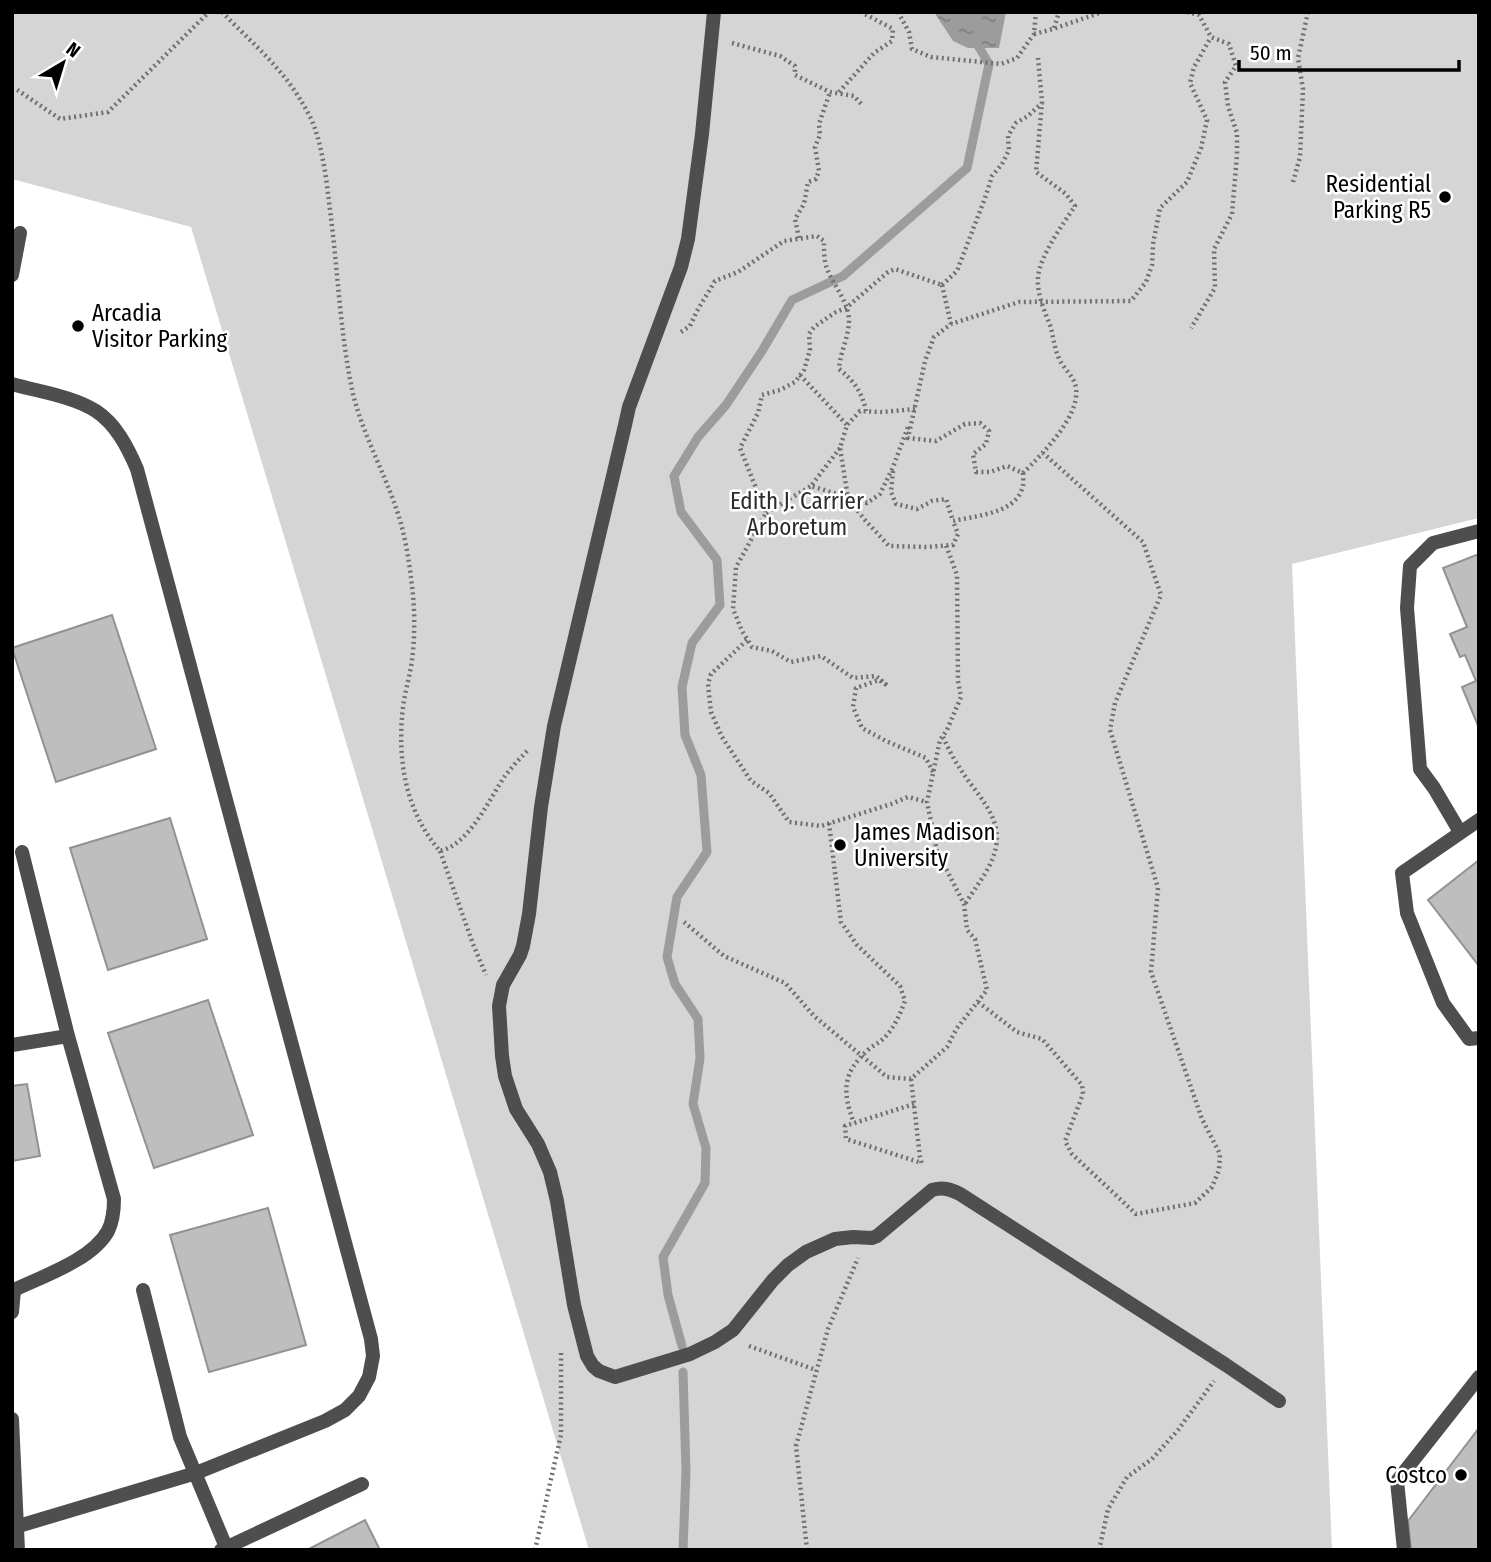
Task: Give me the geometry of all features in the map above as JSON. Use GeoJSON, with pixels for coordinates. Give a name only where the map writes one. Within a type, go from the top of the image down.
{"type":"FeatureCollection","features":[{"type":"Feature","properties":{"kind":"street"},"geometry":{"type":"LineString","coordinates":[[713,12],[688,240],[681,267],[629,407],[552,735],[523,946],[505,980],[500,998],[505,1076],[516,1109],[538,1144],[550,1172],[574,1305],[589,1360],[604,1374],[615,1377],[690,1354],[725,1337],[744,1318],[773,1280],[797,1258],[835,1239],[872,1238],[883,1232],[932,1189],[946,1188],[960,1194],[1279,1401]]}},
{"type":"Feature","properties":{"kind":"street"},"geometry":{"type":"LineString","coordinates":[[12,275],[20,233]]}},
{"type":"Feature","properties":{"kind":"street"},"geometry":{"type":"LineString","coordinates":[[12,384],[77,402],[97,412],[114,428],[129,450],[137,469],[371,1339],[373,1356],[369,1377],[359,1396],[345,1410],[325,1421],[196,1473],[15,1528]]}},
{"type":"Feature","properties":{"kind":"street"},"geometry":{"type":"LineString","coordinates":[[1460,832],[1420,769],[1407,608],[1410,566],[1433,543],[1479,531]]}},
{"type":"Feature","properties":{"kind":"street"},"geometry":{"type":"LineString","coordinates":[[1479,820],[1402,873],[1408,914],[1443,1003],[1469,1038],[1479,1038]]}},
{"type":"Feature","properties":{"kind":"street"},"geometry":{"type":"LineString","coordinates":[[12,1312],[14,1290],[78,1259],[95,1247],[107,1232],[113,1216],[114,1199],[68,1035],[22,852]]}},
{"type":"Feature","properties":{"kind":"street"},"geometry":{"type":"LineString","coordinates":[[12,1045],[68,1035]]}},
{"type":"Feature","properties":{"kind":"street"},"geometry":{"type":"LineString","coordinates":[[143,1290],[180,1437],[224,1549],[362,1484]]}},
{"type":"Feature","properties":{"kind":"street"},"geometry":{"type":"LineString","coordinates":[[1404,1550],[1397,1481],[1479,1377]]}},
{"type":"Feature","properties":{"kind":"street"},"geometry":{"type":"LineString","coordinates":[[12,1419],[18,1550]]}},
{"type":"Feature","properties":{"kind":"path"},"geometry":{"type":"LineString","coordinates":[[12,89],[16,89],[60,120],[108,112],[209,12]]}},
{"type":"Feature","properties":{"kind":"path"},"geometry":{"type":"LineString","coordinates":[[222,12],[289,82],[316,132],[327,191],[341,315],[354,395],[365,432],[397,509],[412,586],[415,632],[404,706],[404,774],[418,819],[440,851],[483,968],[500,998]]}},
{"type":"Feature","properties":{"kind":"path"},"geometry":{"type":"LineString","coordinates":[[839,93],[874,52],[892,41],[893,29],[861,12]]}},
{"type":"Feature","properties":{"kind":"path"},"geometry":{"type":"LineString","coordinates":[[898,12],[909,32],[912,49],[931,57],[1002,64],[1017,58],[1034,34],[1036,12]]}},
{"type":"Feature","properties":{"kind":"path"},"geometry":{"type":"LineString","coordinates":[[1053,29],[1059,12]]}},
{"type":"Feature","properties":{"kind":"path"},"geometry":{"type":"LineString","coordinates":[[1034,34],[1102,12]]}},
{"type":"Feature","properties":{"kind":"path"},"geometry":{"type":"LineString","coordinates":[[1187,12],[1199,15],[1207,12]]}},
{"type":"Feature","properties":{"kind":"path"},"geometry":{"type":"LineString","coordinates":[[1293,182],[1300,158],[1303,89],[1298,58],[1308,12]]}},
{"type":"Feature","properties":{"kind":"path"},"geometry":{"type":"LineString","coordinates":[[1191,328],[1215,288],[1214,249],[1231,214],[1237,155],[1237,133],[1228,106],[1225,82],[1236,65],[1230,44],[1211,37],[1199,15]]}},
{"type":"Feature","properties":{"kind":"path"},"geometry":{"type":"LineString","coordinates":[[1023,473],[1007,466],[990,472],[976,472],[973,454],[986,444],[989,430],[980,424],[965,424],[936,441],[908,438],[925,361],[934,337],[951,324],[1019,302],[1131,301],[1146,282],[1152,265],[1160,208],[1187,181],[1201,148],[1207,120],[1190,83],[1194,67],[1211,37]]}},
{"type":"Feature","properties":{"kind":"path"},"geometry":{"type":"LineString","coordinates":[[710,46],[732,43],[780,56],[795,66],[795,75],[830,92],[854,96],[863,106]]}},
{"type":"Feature","properties":{"kind":"path"},"geometry":{"type":"LineString","coordinates":[[953,521],[994,513],[1015,501],[1023,488],[1023,473],[1043,453],[1071,416],[1077,390],[1072,375],[1058,358],[1041,302],[1038,277],[1055,236],[1075,206],[1066,194],[1036,172],[1042,103],[1038,58]]}},
{"type":"Feature","properties":{"kind":"path"},"geometry":{"type":"LineString","coordinates":[[799,239],[795,219],[804,204],[808,182],[817,179],[820,171],[815,146],[830,92]]}},
{"type":"Feature","properties":{"kind":"path"},"geometry":{"type":"LineString","coordinates":[[942,285],[957,271],[992,176],[1009,150],[1008,136],[1016,123],[1042,103]]}},
{"type":"Feature","properties":{"kind":"path"},"geometry":{"type":"LineString","coordinates":[[650,353],[690,326],[696,311],[716,281],[738,272],[784,240],[817,236],[824,241],[826,267],[841,293],[849,318],[847,340],[839,359],[839,369],[858,386],[866,411]]}},
{"type":"Feature","properties":{"kind":"path"},"geometry":{"type":"LineString","coordinates":[[766,513],[740,448],[758,413],[762,395],[795,382],[804,370],[810,350],[808,334],[895,269],[942,285]]}},
{"type":"Feature","properties":{"kind":"path"},"geometry":{"type":"LineString","coordinates":[[942,285],[951,324]]}},
{"type":"Feature","properties":{"kind":"path"},"geometry":{"type":"LineString","coordinates":[[800,375],[847,425]]}},
{"type":"Feature","properties":{"kind":"path"},"geometry":{"type":"LineString","coordinates":[[915,410],[860,411],[847,425],[840,448],[811,486],[766,513],[736,567],[733,609],[752,647],[772,652],[791,662],[821,656],[853,678],[856,688],[853,707],[862,728],[926,758],[933,772]]}},
{"type":"Feature","properties":{"kind":"path"},"geometry":{"type":"LineString","coordinates":[[811,486],[867,503],[880,494],[915,410]]}},
{"type":"Feature","properties":{"kind":"path"},"geometry":{"type":"LineString","coordinates":[[840,448],[848,498],[889,546],[953,545],[958,534],[946,499],[932,501],[917,509],[896,504],[891,492],[893,467]]}},
{"type":"Feature","properties":{"kind":"path"},"geometry":{"type":"LineString","coordinates":[[978,1002],[1017,1032],[1042,1039],[1082,1085],[1083,1094],[1065,1141],[1072,1154],[1136,1214],[1195,1203],[1212,1187],[1219,1170],[1220,1154],[1202,1118],[1151,971],[1158,888],[1111,730],[1115,703],[1161,595],[1143,542],[1043,453]]}},
{"type":"Feature","properties":{"kind":"path"},"geometry":{"type":"LineString","coordinates":[[684,922],[724,956],[785,983],[814,1016],[887,1077],[911,1079],[947,1048],[957,1028],[987,990],[975,939],[967,930],[964,904],[937,851],[928,802],[940,740],[961,697],[958,681],[957,575],[946,545]]}},
{"type":"Feature","properties":{"kind":"path"},"geometry":{"type":"LineString","coordinates":[[747,640],[711,674],[708,684],[711,712],[722,737],[751,781],[769,793],[789,822],[821,825],[908,797],[928,802]]}},
{"type":"Feature","properties":{"kind":"path"},"geometry":{"type":"LineString","coordinates":[[853,678],[877,676],[888,686],[879,680],[856,688]]}},
{"type":"Feature","properties":{"kind":"path"},"geometry":{"type":"LineString","coordinates":[[440,851],[454,845],[476,821],[505,776],[527,751],[552,735]]}},
{"type":"Feature","properties":{"kind":"path"},"geometry":{"type":"LineString","coordinates":[[943,736],[961,771],[992,815],[997,831],[996,848],[989,867],[964,904]]}},
{"type":"Feature","properties":{"kind":"path"},"geometry":{"type":"LineString","coordinates":[[829,823],[841,922],[857,945],[900,986],[905,1001],[897,1021],[884,1038],[862,1056],[848,1077],[846,1103],[854,1123]]}},
{"type":"Feature","properties":{"kind":"path"},"geometry":{"type":"LineString","coordinates":[[911,1079],[919,1157],[936,1188]]}},
{"type":"Feature","properties":{"kind":"path"},"geometry":{"type":"LineString","coordinates":[[914,1104],[845,1126],[846,1139],[922,1163]]}},
{"type":"Feature","properties":{"kind":"path"},"geometry":{"type":"LineString","coordinates":[[807,1550],[796,1446],[828,1329],[866,1238]]}},
{"type":"Feature","properties":{"kind":"path"},"geometry":{"type":"LineString","coordinates":[[725,1337],[816,1370]]}},
{"type":"Feature","properties":{"kind":"path"},"geometry":{"type":"LineString","coordinates":[[535,1550],[561,1436],[560,1343]]}},
{"type":"Feature","properties":{"kind":"path"},"geometry":{"type":"LineString","coordinates":[[1101,1550],[1108,1509],[1127,1477],[1152,1459],[1178,1430],[1226,1365]]}},
{"type":"Feature","properties":{"kind":"green space","name":"Edith J. Carrier Arboretum"},"geometry":{"type":"Polygon","coordinates":[[[12,12],[1479,12],[1479,518],[1292,564],[1332,1550],[589,1550],[191,227],[12,179],[12,12]]]}},
{"type":"Feature","properties":{"kind":"water"},"geometry":{"type":"Polygon","coordinates":[[[934,12],[1006,12],[999,48],[968,48],[953,41],[934,12]]]}},
{"type":"Feature","properties":{"kind":"building"},"geometry":{"type":"Polygon","coordinates":[[[1479,554],[1479,728],[1462,687],[1476,681],[1465,655],[1460,657],[1450,634],[1467,627],[1443,568],[1479,554]]]}},
{"type":"Feature","properties":{"kind":"building"},"geometry":{"type":"Polygon","coordinates":[[[112,615],[156,749],[56,782],[12,648],[112,615]]]}},
{"type":"Feature","properties":{"kind":"building"},"geometry":{"type":"Polygon","coordinates":[[[170,818],[207,939],[108,970],[70,848],[170,818]]]}},
{"type":"Feature","properties":{"kind":"building"},"geometry":{"type":"Polygon","coordinates":[[[1479,860],[1479,966],[1428,900],[1479,860]]]}},
{"type":"Feature","properties":{"kind":"building"},"geometry":{"type":"Polygon","coordinates":[[[208,1000],[253,1135],[154,1168],[108,1033],[208,1000]]]}},
{"type":"Feature","properties":{"kind":"building"},"geometry":{"type":"Polygon","coordinates":[[[27,1084],[40,1156],[12,1161],[12,1086],[27,1084]]]}},
{"type":"Feature","properties":{"kind":"building"},"geometry":{"type":"Polygon","coordinates":[[[268,1208],[306,1345],[209,1372],[170,1235],[268,1208]]]}},
{"type":"Feature","properties":{"kind":"building","name":"Costco"},"geometry":{"type":"Polygon","coordinates":[[[1479,1428],[1479,1550],[1411,1550],[1408,1521],[1479,1428]]]}},
{"type":"Feature","properties":{"kind":"building"},"geometry":{"type":"Polygon","coordinates":[[[365,1520],[380,1550],[307,1550],[365,1520]]]}},
{"type":"Feature","properties":{"kind":"waterway"},"geometry":{"type":"LineString","coordinates":[[682,1346],[668,1295],[663,1257],[705,1183],[706,1148],[693,1104],[700,1058],[698,1019],[675,984],[667,957],[677,897],[707,852],[701,775],[685,735],[682,687],[692,643],[720,605],[717,560],[681,512],[674,476],[698,437],[726,405],[792,300],[843,276],[967,168],[989,64],[974,39]]}},
{"type":"Feature","properties":{"kind":"waterway"},"geometry":{"type":"LineString","coordinates":[[683,1372],[686,1471],[683,1550]]}},
{"type":"Feature","properties":{"kind":"place","name":"Residential Parking R5"},"geometry":{"type":"Point","coordinates":[1445,197]}},
{"type":"Feature","properties":{"kind":"place","name":"Arcadia Visitor Parking"},"geometry":{"type":"Point","coordinates":[78,326]}},
{"type":"Feature","properties":{"kind":"place","name":"James Madison University"},"geometry":{"type":"Point","coordinates":[840,845]}},
{"type":"Feature","properties":{"kind":"place","name":"Costco"},"geometry":{"type":"Point","coordinates":[1461,1475]}}]}
